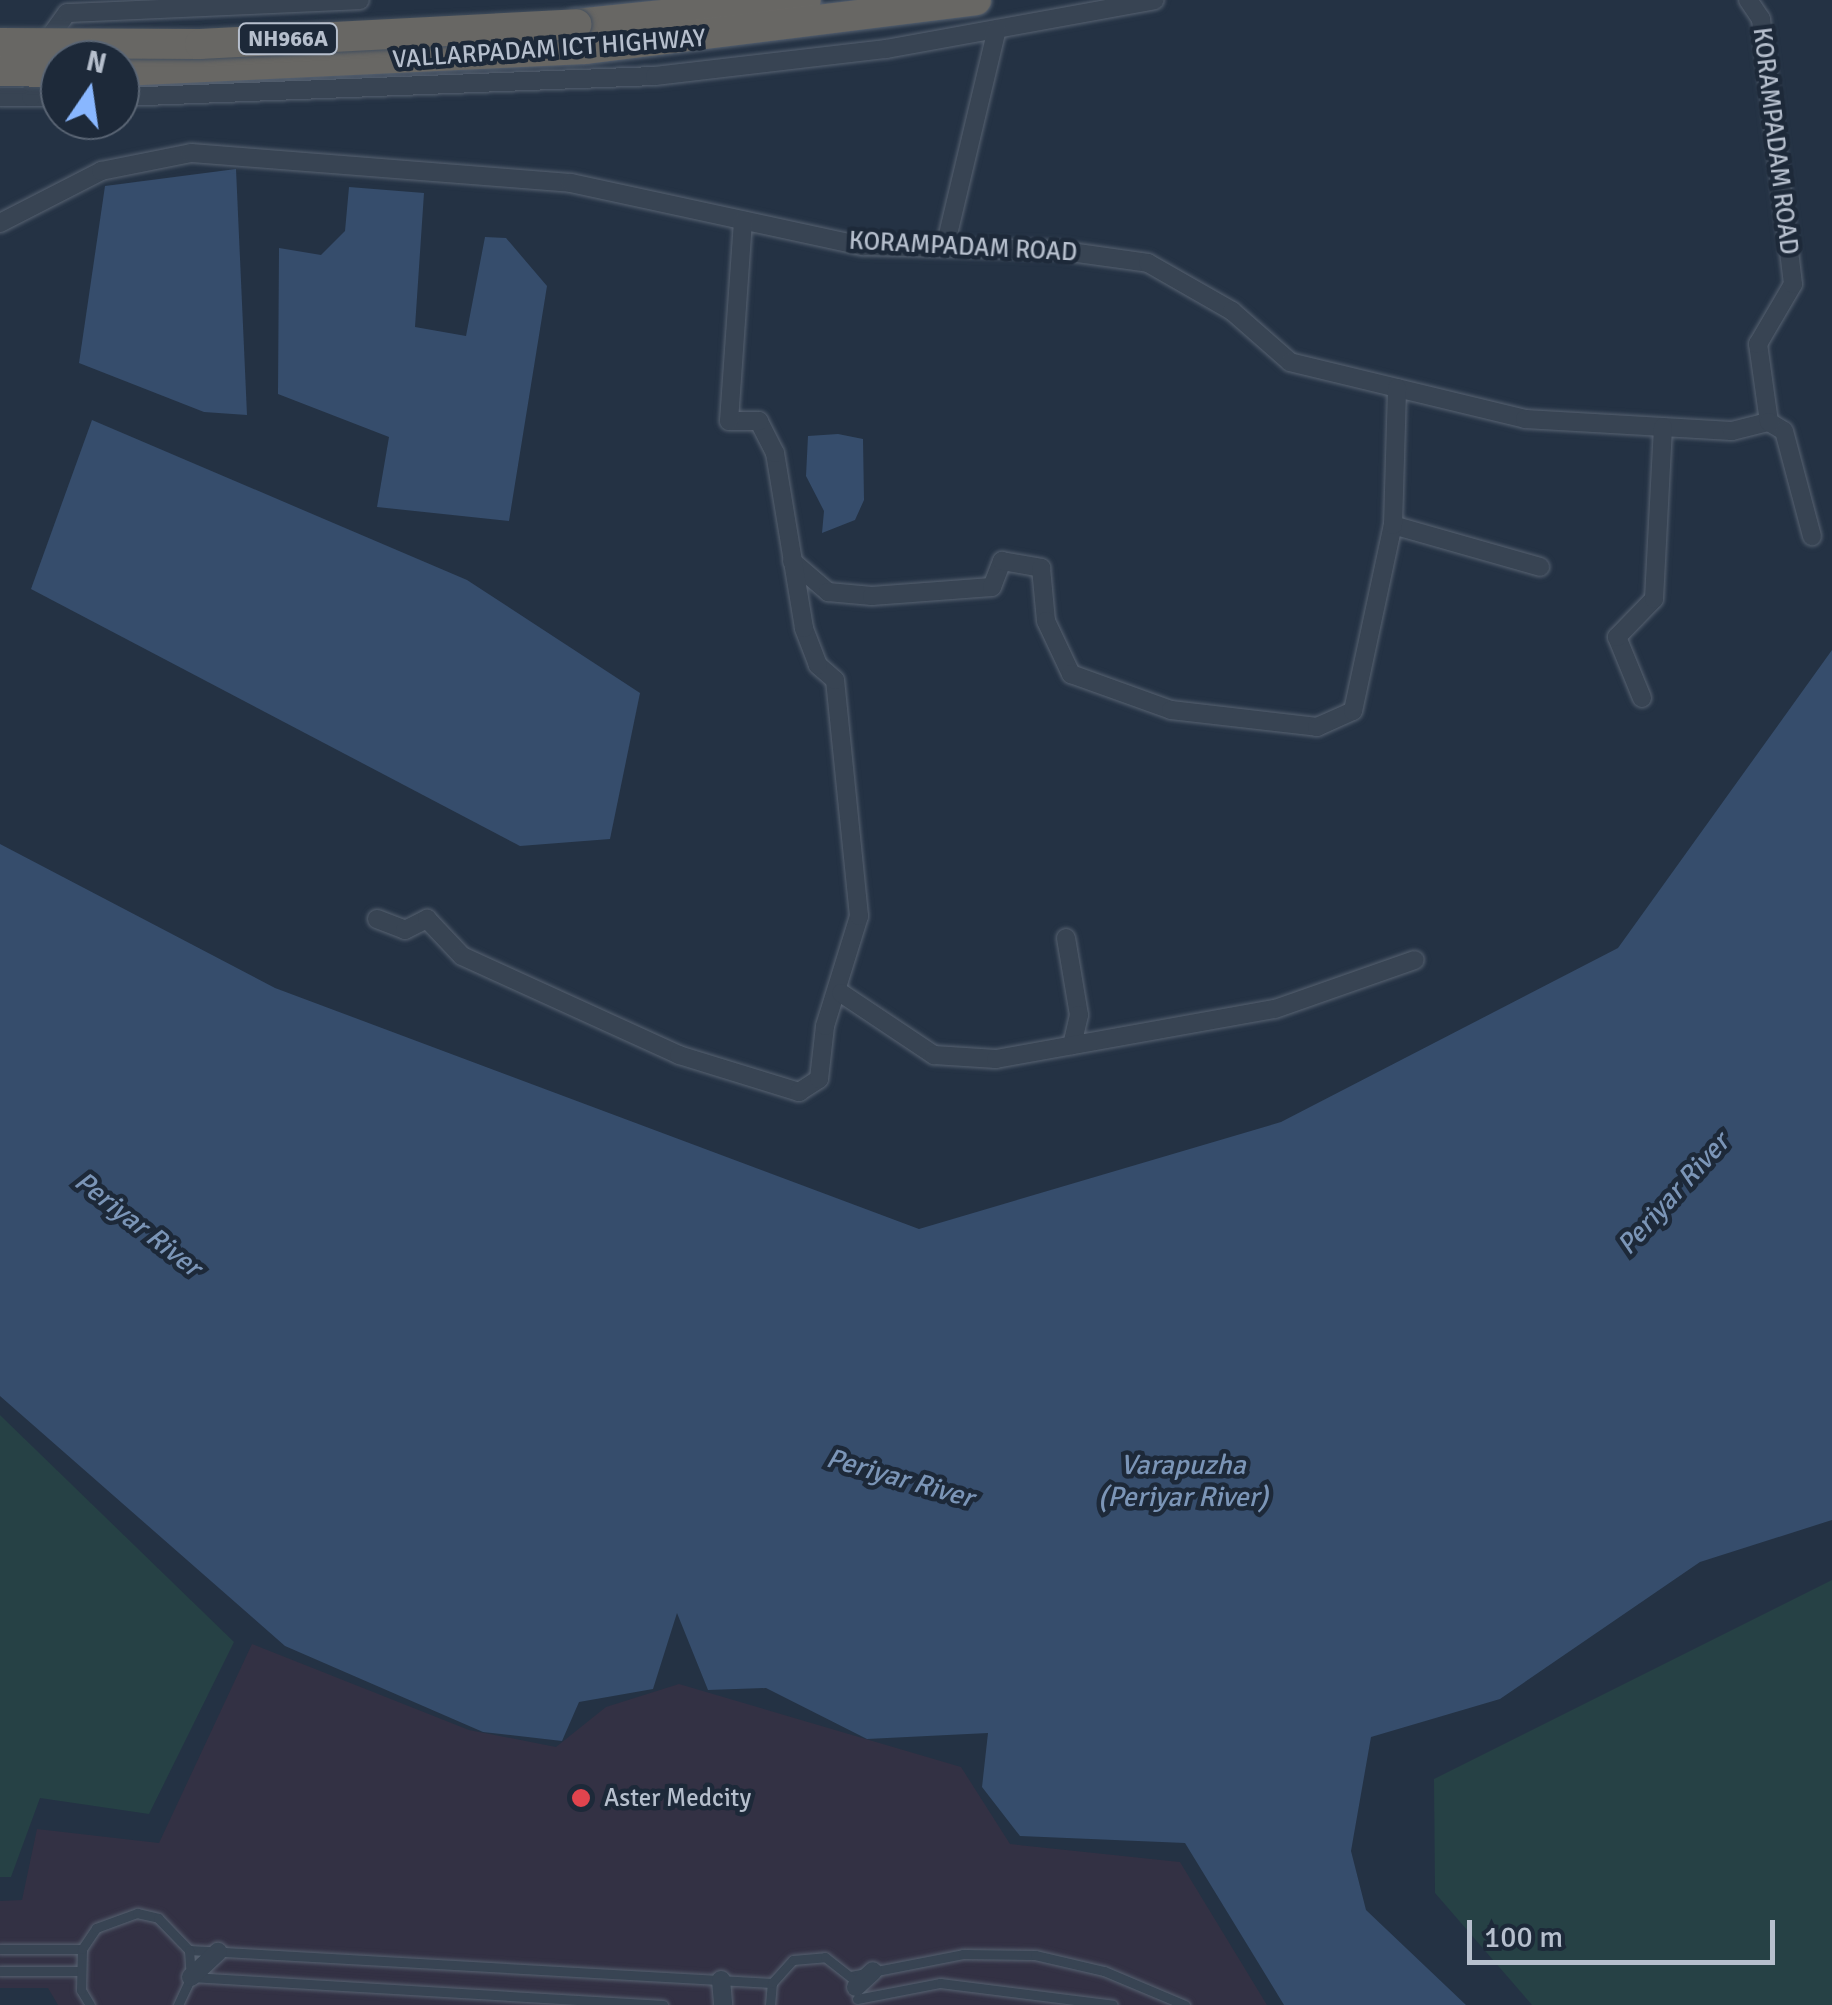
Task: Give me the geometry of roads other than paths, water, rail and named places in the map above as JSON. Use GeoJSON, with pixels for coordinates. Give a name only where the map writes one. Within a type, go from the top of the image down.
{"type":"FeatureCollection","features":[{"type":"Feature","properties":{"kind":"highway","name":"VALLARPADAM ICT HIGHWAY"},"geometry":{"type":"LineString","coordinates":[[0,43],[200,44],[580,37],[806,0]]}},
{"type":"Feature","properties":{"kind":"highway","name":"VALLARPADAM ICT HIGHWAY"},"geometry":{"type":"LineString","coordinates":[[140,70],[580,37],[976,0]]}},
{"type":"Feature","properties":{"kind":"highway"},"geometry":{"type":"LineString","coordinates":[[0,71],[40,72]]}},
{"type":"Feature","properties":{"kind":"street"},"geometry":{"type":"LineString","coordinates":[[31,97],[39,52],[67,13],[360,0]]}},
{"type":"Feature","properties":{"kind":"street"},"geometry":{"type":"LineString","coordinates":[[140,96],[656,76],[997,28],[1155,0]]}},
{"type":"Feature","properties":{"kind":"street","name":"KORAMPADAM ROAD"},"geometry":{"type":"LineString","coordinates":[[0,223],[102,171],[191,153],[571,183],[862,246],[945,247],[1148,263],[1232,310],[1290,362],[1525,419],[1732,431],[1769,422],[1758,344],[1793,284],[1762,18],[1748,0]]}},
{"type":"Feature","properties":{"kind":"street"},"geometry":{"type":"LineString","coordinates":[[945,247],[997,28]]}},
{"type":"Feature","properties":{"kind":"street"},"geometry":{"type":"LineString","coordinates":[[0,97],[40,97]]}},
{"type":"Feature","properties":{"kind":"street"},"geometry":{"type":"LineString","coordinates":[[377,918],[405,930],[427,919],[462,956],[680,1055],[799,1092],[819,1079],[825,1026],[841,993],[859,916],[836,680],[818,665],[792,560],[775,453],[759,422],[729,421],[743,220]]}},
{"type":"Feature","properties":{"kind":"street"},"geometry":{"type":"LineString","coordinates":[[792,560],[828,592],[872,596],[992,587],[1002,561],[1041,568],[1046,621],[1071,674],[1171,710],[1317,727],[1353,712],[1394,525],[1397,388]]}},
{"type":"Feature","properties":{"kind":"street"},"geometry":{"type":"LineString","coordinates":[[1769,422],[1784,431],[1812,536]]}},
{"type":"Feature","properties":{"kind":"street"},"geometry":{"type":"LineString","coordinates":[[1642,698],[1617,637],[1654,599],[1663,427]]}},
{"type":"Feature","properties":{"kind":"street"},"geometry":{"type":"LineString","coordinates":[[1394,525],[1540,567]]}},
{"type":"Feature","properties":{"kind":"street"},"geometry":{"type":"LineString","coordinates":[[1066,938],[1079,1015],[1072,1045]]}},
{"type":"Feature","properties":{"kind":"street"},"geometry":{"type":"LineString","coordinates":[[841,993],[934,1055],[996,1059],[1275,1009],[1415,960]]}},
{"type":"Feature","properties":{"kind":"street"},"geometry":{"type":"LineString","coordinates":[[191,1977],[218,1952]]}},
{"type":"Feature","properties":{"kind":"street"},"geometry":{"type":"LineString","coordinates":[[855,1992],[873,1971]]}},
{"type":"Feature","properties":{"kind":"street"},"geometry":{"type":"LineString","coordinates":[[721,1980],[723,2005]]}},
{"type":"Feature","properties":{"kind":"lane"},"geometry":{"type":"LineString","coordinates":[[90,2005],[78,1972],[82,1949],[96,1928],[137,1913],[177,1931],[188,1950],[191,1977],[178,2005]]}},
{"type":"Feature","properties":{"kind":"lane"},"geometry":{"type":"LineString","coordinates":[[0,1949],[82,1949]]}},
{"type":"Feature","properties":{"kind":"lane"},"geometry":{"type":"LineString","coordinates":[[188,1950],[772,1983],[809,1955],[855,1992],[940,1983],[1113,2005]]}},
{"type":"Feature","properties":{"kind":"lane"},"geometry":{"type":"LineString","coordinates":[[873,1971],[963,1954],[1035,1956],[1104,1971],[1186,2005]]}},
{"type":"Feature","properties":{"kind":"lane"},"geometry":{"type":"LineString","coordinates":[[0,1971],[78,1972]]}},
{"type":"Feature","properties":{"kind":"lane"},"geometry":{"type":"LineString","coordinates":[[191,1977],[662,2005]]}},
{"type":"Feature","properties":{"kind":"lane"},"geometry":{"type":"LineString","coordinates":[[770,2005],[772,1983]]}},
{"type":"Feature","properties":{"kind":"water"},"geometry":{"type":"Polygon","coordinates":[[[236,169],[247,415],[204,412],[79,363],[105,186],[236,169]]]}},
{"type":"Feature","properties":{"kind":"water"},"geometry":{"type":"Polygon","coordinates":[[[349,187],[424,193],[415,327],[466,336],[485,237],[506,238],[547,286],[509,521],[377,507],[389,437],[278,394],[279,248],[321,255],[345,231],[349,187]]]}},
{"type":"Feature","properties":{"kind":"water"},"geometry":{"type":"Polygon","coordinates":[[[92,420],[467,580],[640,693],[610,839],[520,846],[31,589],[92,420]]]}},
{"type":"Feature","properties":{"kind":"water"},"geometry":{"type":"Polygon","coordinates":[[[838,434],[863,439],[864,500],[855,520],[822,533],[824,511],[806,476],[808,436],[838,434]]]}},
{"type":"Feature","properties":{"kind":"water","name":"Varapuzha (Periyar River)"},"geometry":{"type":"Polygon","coordinates":[[[1832,650],[1832,1520],[1700,1562],[1500,1699],[1371,1737],[1351,1851],[1366,1910],[1466,2005],[1284,2005],[1185,1843],[1020,1836],[982,1787],[988,1733],[867,1739],[766,1688],[708,1690],[677,1613],[653,1689],[579,1702],[562,1741],[483,1732],[285,1646],[0,1396],[0,844],[275,988],[919,1229],[1281,1122],[1618,948],[1832,650]]]}},
{"type":"Feature","properties":{"kind":"place","name":"Aster Medcity"},"geometry":{"type":"Point","coordinates":[581,1798]}},
{"type":"Feature","properties":{"kind":"water label","name":"Periyar River"},"geometry":{"type":"Point","coordinates":[1673,1194]}},
{"type":"Feature","properties":{"kind":"water label","name":"Periyar River"},"geometry":{"type":"Point","coordinates":[138,1224]}},
{"type":"Feature","properties":{"kind":"water label","name":"Periyar River"},"geometry":{"type":"Point","coordinates":[900,1478]}}]}
